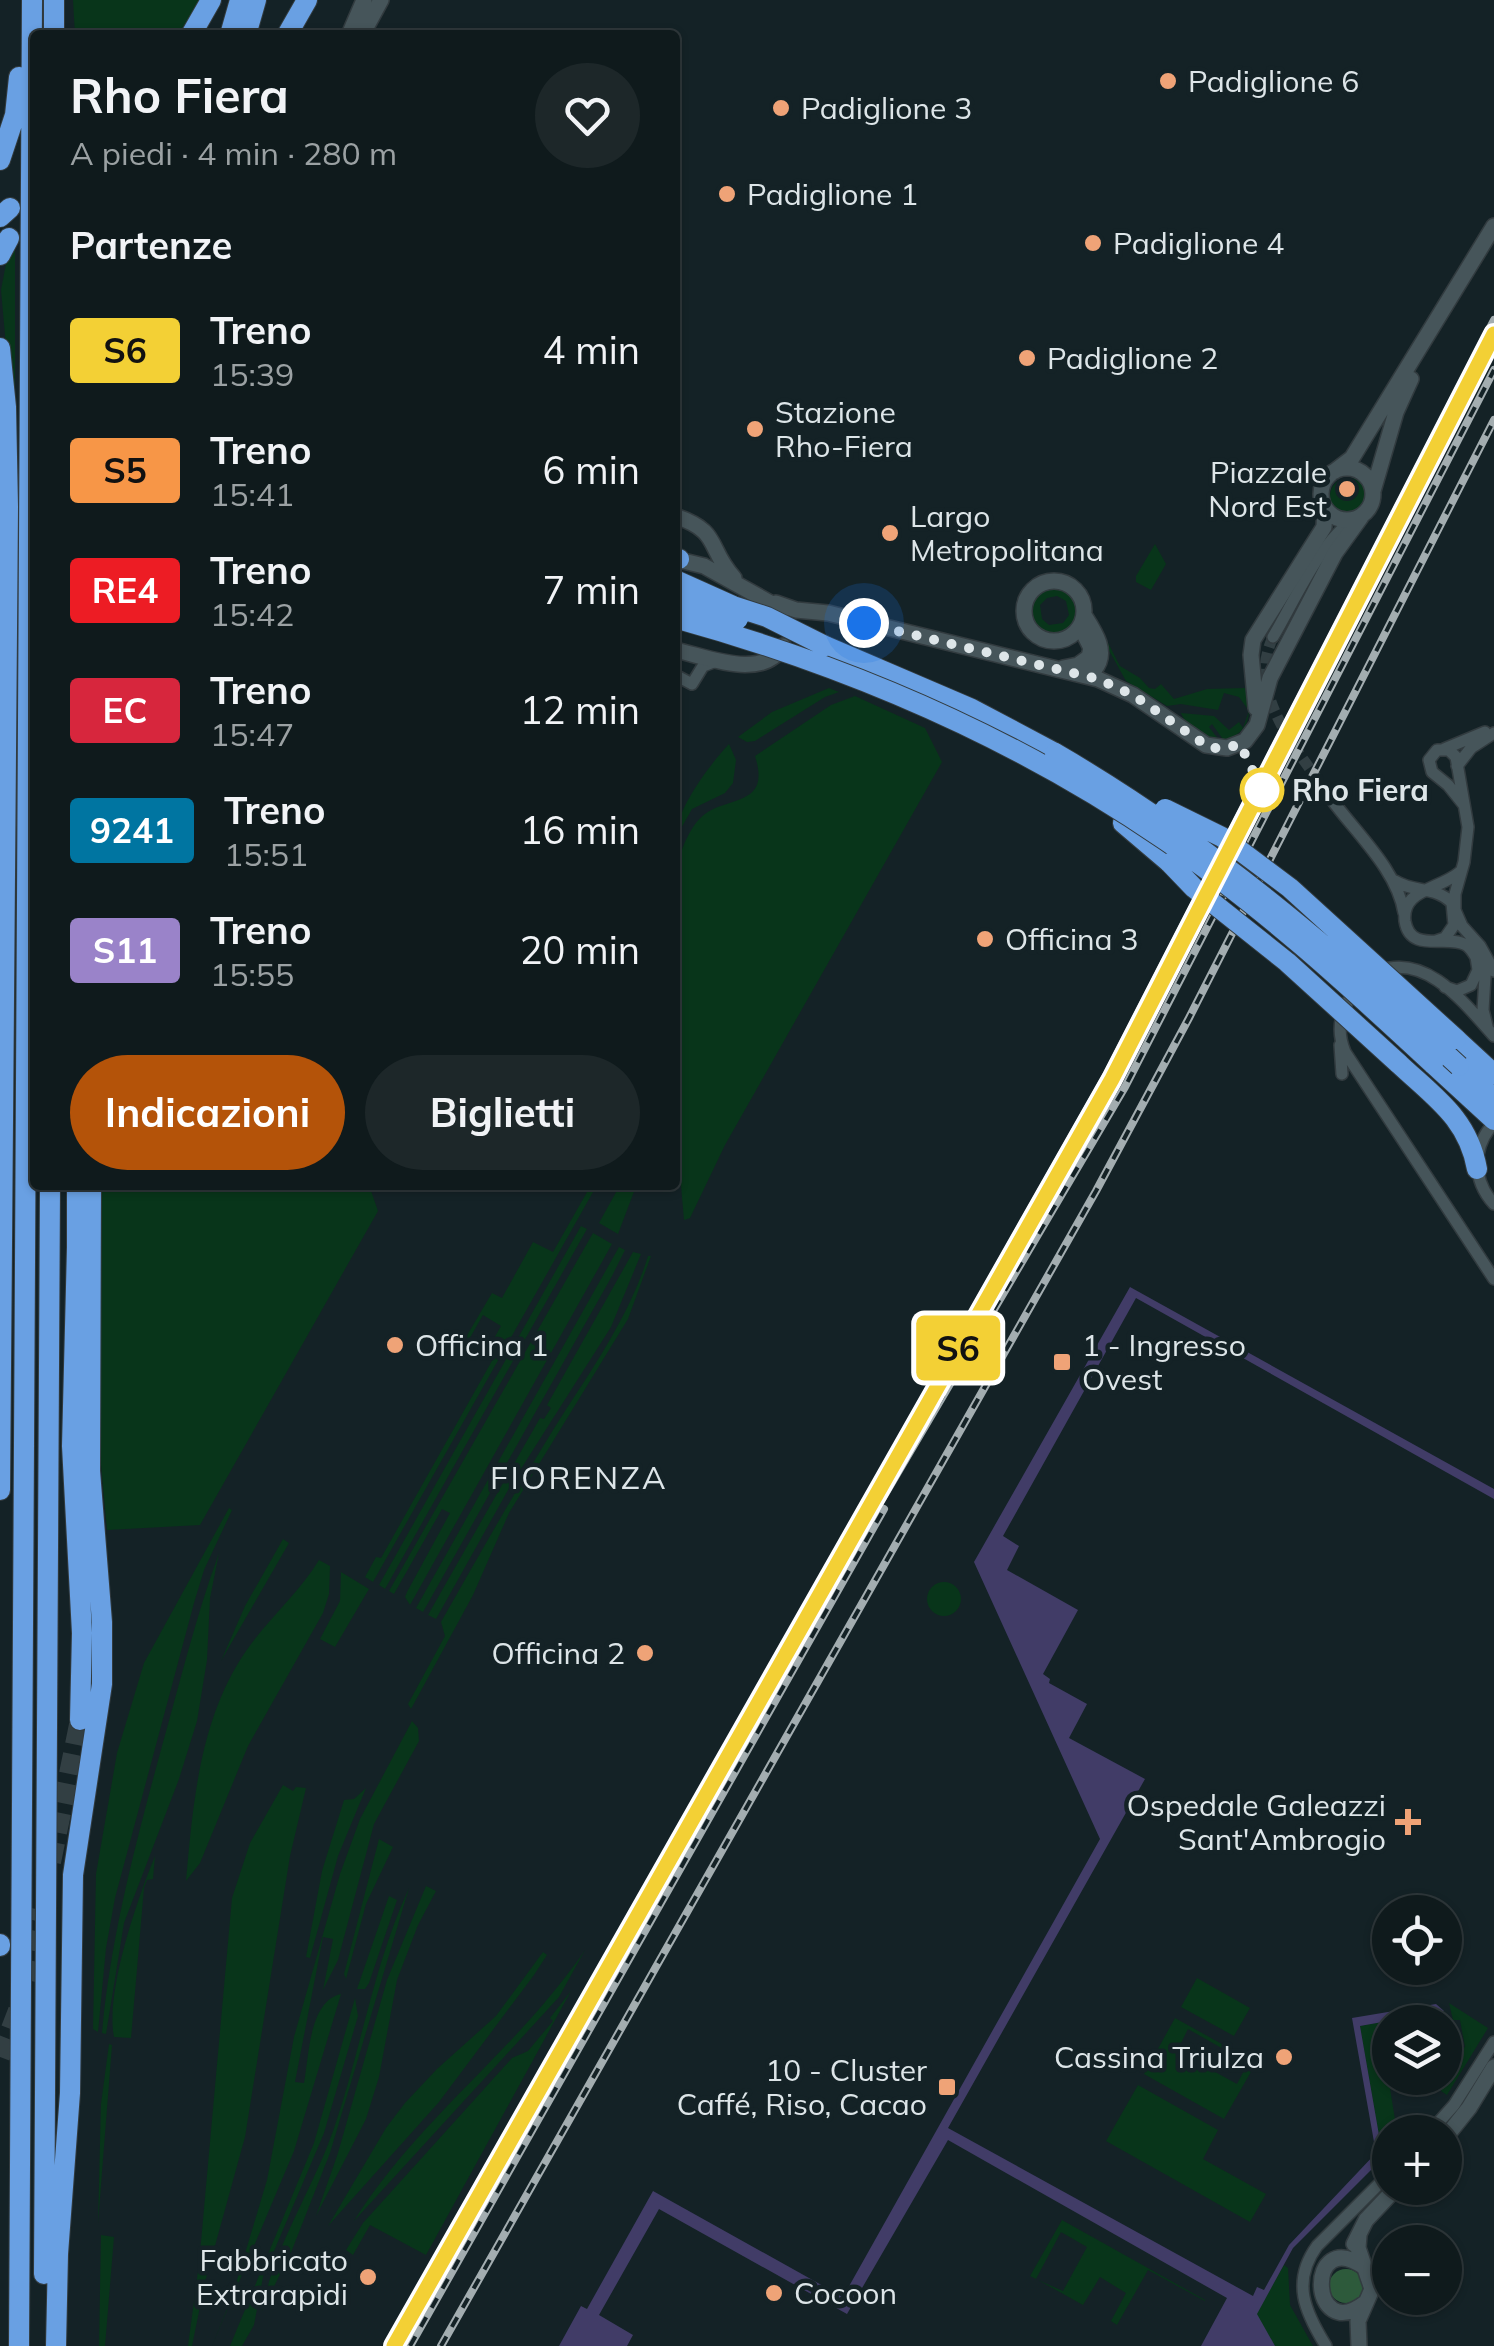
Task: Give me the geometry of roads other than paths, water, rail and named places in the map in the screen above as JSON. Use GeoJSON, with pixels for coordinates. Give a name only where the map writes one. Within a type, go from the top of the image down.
{"type":"FeatureCollection","features":[{"type":"Feature","properties":{"kind":"highway"},"geometry":{"type":"LineString","coordinates":[[0,160],[18,98],[21,0]]}},
{"type":"Feature","properties":{"kind":"highway"},"geometry":{"type":"LineString","coordinates":[[32,0],[32,30]]}},
{"type":"Feature","properties":{"kind":"highway"},"geometry":{"type":"LineString","coordinates":[[54,0],[54,30]]}},
{"type":"Feature","properties":{"kind":"highway"},"geometry":{"type":"LineString","coordinates":[[194,30],[211,0]]}},
{"type":"Feature","properties":{"kind":"highway"},"geometry":{"type":"LineString","coordinates":[[290,30],[310,0]]}},
{"type":"Feature","properties":{"kind":"highway"},"geometry":{"type":"LineString","coordinates":[[301,30],[310,0]]}},
{"type":"Feature","properties":{"kind":"highway"},"geometry":{"type":"LineString","coordinates":[[0,348],[8,453],[0,1490]]}},
{"type":"Feature","properties":{"kind":"highway"},"geometry":{"type":"LineString","coordinates":[[19,2346],[30,361]]}},
{"type":"Feature","properties":{"kind":"highway"},"geometry":{"type":"LineString","coordinates":[[0,454],[6,620]]}},
{"type":"Feature","properties":{"kind":"highway"},"geometry":{"type":"LineString","coordinates":[[680,567],[733,606],[767,617],[940,694],[1055,753],[1159,817],[1273,900],[1494,1098]]}},
{"type":"Feature","properties":{"kind":"highway"},"geometry":{"type":"LineString","coordinates":[[680,603],[826,646]]}},
{"type":"Feature","properties":{"kind":"highway"},"geometry":{"type":"LineString","coordinates":[[680,620],[831,667],[931,709],[1098,796],[1210,872],[1320,962],[1494,1121]]}},
{"type":"Feature","properties":{"kind":"highway"},"geometry":{"type":"LineString","coordinates":[[1055,753],[1111,776],[1170,812],[1222,837],[1316,910],[1494,1074]]}},
{"type":"Feature","properties":{"kind":"highway"},"geometry":{"type":"LineString","coordinates":[[1026,757],[1139,834],[1194,888],[1288,962],[1461,1124],[1472,1145],[1477,1169]]}},
{"type":"Feature","properties":{"kind":"highway"},"geometry":{"type":"LineString","coordinates":[[44,2346],[50,1190]]}},
{"type":"Feature","properties":{"kind":"highway"},"geometry":{"type":"LineString","coordinates":[[77,1190],[80,1423],[91,1544],[100,1591]]}},
{"type":"Feature","properties":{"kind":"highway"},"geometry":{"type":"LineString","coordinates":[[56,2346],[58,2254],[70,2093],[73,1874],[102,1684],[100,1591],[90,1471],[92,1190]]}},
{"type":"Feature","properties":{"kind":"highway"},"geometry":{"type":"LineString","coordinates":[[77,1247],[72,1446],[82,1633],[80,1720]]}},
{"type":"Feature","properties":{"kind":"street"},"geometry":{"type":"LineString","coordinates":[[351,30],[364,0]]}},
{"type":"Feature","properties":{"kind":"street"},"geometry":{"type":"LineString","coordinates":[[365,30],[381,0]]}},
{"type":"Feature","properties":{"kind":"street"},"geometry":{"type":"LineString","coordinates":[[1320,557],[1331,529],[1321,491],[1328,476],[1352,458],[1494,226]]}},
{"type":"Feature","properties":{"kind":"street"},"geometry":{"type":"LineString","coordinates":[[1273,637],[1320,557],[1342,528],[1371,506],[1396,412],[1436,325]]}},
{"type":"Feature","properties":{"kind":"street"},"geometry":{"type":"LineString","coordinates":[[1336,471],[1357,470],[1368,478],[1373,491]]}},
{"type":"Feature","properties":{"kind":"street"},"geometry":{"type":"LineString","coordinates":[[1327,511],[1343,520],[1357,518]]}},
{"type":"Feature","properties":{"kind":"street"},"geometry":{"type":"LineString","coordinates":[[1252,732],[1256,713],[1253,640],[1324,527],[1327,511]]}},
{"type":"Feature","properties":{"kind":"street"},"geometry":{"type":"LineString","coordinates":[[680,517],[706,531],[720,561],[738,584]]}},
{"type":"Feature","properties":{"kind":"street"},"geometry":{"type":"LineString","coordinates":[[680,518],[702,539],[698,550],[680,561]]}},
{"type":"Feature","properties":{"kind":"street"},"geometry":{"type":"LineString","coordinates":[[1063,668],[1085,661],[1091,651],[1090,642],[1082,634],[1048,641],[1031,631],[1024,616],[1030,592],[1047,581],[1065,582],[1079,594],[1084,615],[1122,685],[1133,695],[1210,748],[1234,747],[1252,732],[1260,718],[1270,678],[1357,518]]}},
{"type":"Feature","properties":{"kind":"street"},"geometry":{"type":"LineString","coordinates":[[680,564],[698,563],[796,610],[828,613],[1063,668],[1133,695]]}},
{"type":"Feature","properties":{"kind":"street"},"geometry":{"type":"LineString","coordinates":[[680,652],[752,665],[768,662],[782,647],[788,627],[786,616],[776,603]]}},
{"type":"Feature","properties":{"kind":"street"},"geometry":{"type":"LineString","coordinates":[[788,627],[796,619],[828,613]]}},
{"type":"Feature","properties":{"kind":"street"},"geometry":{"type":"LineString","coordinates":[[1068,638],[1084,615]]}},
{"type":"Feature","properties":{"kind":"street"},"geometry":{"type":"LineString","coordinates":[[1082,674],[1099,665],[1100,644]]}},
{"type":"Feature","properties":{"kind":"street"},"geometry":{"type":"LineString","coordinates":[[680,655],[689,661],[692,684]]}},
{"type":"Feature","properties":{"kind":"street"},"geometry":{"type":"LineString","coordinates":[[692,684],[706,664],[725,660]]}},
{"type":"Feature","properties":{"kind":"street"},"geometry":{"type":"LineString","coordinates":[[680,678],[692,684]]}},
{"type":"Feature","properties":{"kind":"street"},"geometry":{"type":"LineString","coordinates":[[1464,805],[1429,768],[1429,760],[1434,752],[1481,732],[1494,732]]}},
{"type":"Feature","properties":{"kind":"street"},"geometry":{"type":"LineString","coordinates":[[1436,776],[1449,776],[1471,748],[1494,732]]}},
{"type":"Feature","properties":{"kind":"street"},"geometry":{"type":"LineString","coordinates":[[1433,942],[1450,932],[1467,843],[1455,755],[1444,749]]}},
{"type":"Feature","properties":{"kind":"street"},"geometry":{"type":"LineString","coordinates":[[1332,800],[1392,879],[1413,936],[1466,945],[1478,964],[1476,976],[1466,989],[1457,991],[1415,968],[1392,967],[1376,972],[1347,1001],[1339,1030],[1342,1074]]}},
{"type":"Feature","properties":{"kind":"street"},"geometry":{"type":"LineString","coordinates":[[1405,915],[1412,899],[1460,872]]}},
{"type":"Feature","properties":{"kind":"street"},"geometry":{"type":"LineString","coordinates":[[1392,879],[1406,888],[1447,897],[1494,971]]}},
{"type":"Feature","properties":{"kind":"street"},"geometry":{"type":"LineString","coordinates":[[1485,957],[1483,1010],[1491,1033]]}},
{"type":"Feature","properties":{"kind":"street"},"geometry":{"type":"LineString","coordinates":[[1442,984],[1491,1033]]}},
{"type":"Feature","properties":{"kind":"street"},"geometry":{"type":"LineString","coordinates":[[1339,1030],[1345,1052],[1494,1279]]}},
{"type":"Feature","properties":{"kind":"street"},"geometry":{"type":"LineString","coordinates":[[1492,1203],[1477,1169],[1478,1150],[1494,1121]]}},
{"type":"Feature","properties":{"kind":"street"},"geometry":{"type":"LineString","coordinates":[[1445,2115],[1494,2042]]}},
{"type":"Feature","properties":{"kind":"street"},"geometry":{"type":"LineString","coordinates":[[1462,2118],[1494,2067]]}},
{"type":"Feature","properties":{"kind":"street"},"geometry":{"type":"LineString","coordinates":[[1326,2346],[1304,2307],[1302,2280],[1317,2246],[1372,2190]]}},
{"type":"Feature","properties":{"kind":"street"},"geometry":{"type":"LineString","coordinates":[[1359,2343],[1338,2311],[1324,2301],[1319,2284],[1326,2267],[1342,2259],[1379,2205]]}},
{"type":"Feature","properties":{"kind":"street"},"geometry":{"type":"LineString","coordinates":[[1359,2235],[1358,2248],[1372,2288],[1358,2321],[1359,2343]]}},
{"type":"Feature","properties":{"kind":"street"},"geometry":{"type":"LineString","coordinates":[[1342,2259],[1364,2266]]}},
{"type":"Feature","properties":{"kind":"street"},"geometry":{"type":"LineString","coordinates":[[1338,2311],[1353,2311],[1366,2303]]}},
{"type":"Feature","properties":{"kind":"tunnel"},"geometry":{"type":"LineString","coordinates":[[1273,637],[1266,659],[1271,702],[1292,743],[1332,800]]}},
{"type":"Feature","properties":{"kind":"tunnel"},"geometry":{"type":"LineString","coordinates":[[51,1862],[80,1720]]}},
{"type":"Feature","properties":{"kind":"tunnel"},"geometry":{"type":"LineString","coordinates":[[26,1980],[41,1910]]}},
{"type":"Feature","properties":{"kind":"tunnel"},"geometry":{"type":"LineString","coordinates":[[0,2057],[19,2008]]}},
{"type":"Feature","properties":{"kind":"railway"},"geometry":{"type":"LineString","coordinates":[[388,2346],[1106,1076],[1494,320]]}},
{"type":"Feature","properties":{"kind":"railway"},"geometry":{"type":"LineString","coordinates":[[871,1518],[1125,1087],[1494,370]]}},
{"type":"Feature","properties":{"kind":"railway"},"geometry":{"type":"LineString","coordinates":[[441,2346],[1096,1191],[1189,1018],[1494,420]]}},
{"type":"Feature","properties":{"kind":"railway"},"geometry":{"type":"LineString","coordinates":[[410,2346],[884,1509]]}},
{"type":"Feature","properties":{"kind":"train","name":"S6"},"geometry":{"type":"LineString","coordinates":[[394,2346],[1112,1079],[1494,334]]}},
{"type":"Feature","properties":{"kind":"place","name":"Padiglione 6"},"geometry":{"type":"Point","coordinates":[1168,81]}},
{"type":"Feature","properties":{"kind":"place","name":"Padiglione 3"},"geometry":{"type":"Point","coordinates":[781,108]}},
{"type":"Feature","properties":{"kind":"place","name":"Padiglione 1"},"geometry":{"type":"Point","coordinates":[727,194]}},
{"type":"Feature","properties":{"kind":"place","name":"Padiglione 4"},"geometry":{"type":"Point","coordinates":[1093,243]}},
{"type":"Feature","properties":{"kind":"place","name":"Padiglione 2"},"geometry":{"type":"Point","coordinates":[1027,358]}},
{"type":"Feature","properties":{"kind":"place","name":"Stazione Rho-Fiera"},"geometry":{"type":"Point","coordinates":[755,429]}},
{"type":"Feature","properties":{"kind":"place","name":"Piazzale Nord Est"},"geometry":{"type":"Point","coordinates":[1347,489]}},
{"type":"Feature","properties":{"kind":"place","name":"Largo Metropolitana"},"geometry":{"type":"Point","coordinates":[890,533]}},
{"type":"Feature","properties":{"kind":"place","name":"Rho Fiera"},"geometry":{"type":"Point","coordinates":[1262,790]}},
{"type":"Feature","properties":{"kind":"place","name":"Officina 3"},"geometry":{"type":"Point","coordinates":[985,939]}},
{"type":"Feature","properties":{"kind":"place","name":"Officina 1"},"geometry":{"type":"Point","coordinates":[395,1345]}},
{"type":"Feature","properties":{"kind":"place","name":"1 - Ingresso Ovest"},"geometry":{"type":"Point","coordinates":[1062,1362]}},
{"type":"Feature","properties":{"kind":"place","name":"Officina 2"},"geometry":{"type":"Point","coordinates":[645,1653]}},
{"type":"Feature","properties":{"kind":"place","name":"Ospedale Galeazzi Sant'Ambrogio"},"geometry":{"type":"Point","coordinates":[1408,1822]}},
{"type":"Feature","properties":{"kind":"place","name":"Cassina Triulza"},"geometry":{"type":"Point","coordinates":[1284,2057]}},
{"type":"Feature","properties":{"kind":"place","name":"10 - Cluster Caffé, Riso, Cacao"},"geometry":{"type":"Point","coordinates":[947,2087]}},
{"type":"Feature","properties":{"kind":"place","name":"Fabbricato Extrarapidi"},"geometry":{"type":"Point","coordinates":[368,2277]}},
{"type":"Feature","properties":{"kind":"place","name":"Cocoon"},"geometry":{"type":"Point","coordinates":[774,2293]}},
{"type":"Feature","properties":{"kind":"district","name":"FIORENZA"},"geometry":{"type":"Point","coordinates":[579,1477]}}]}
